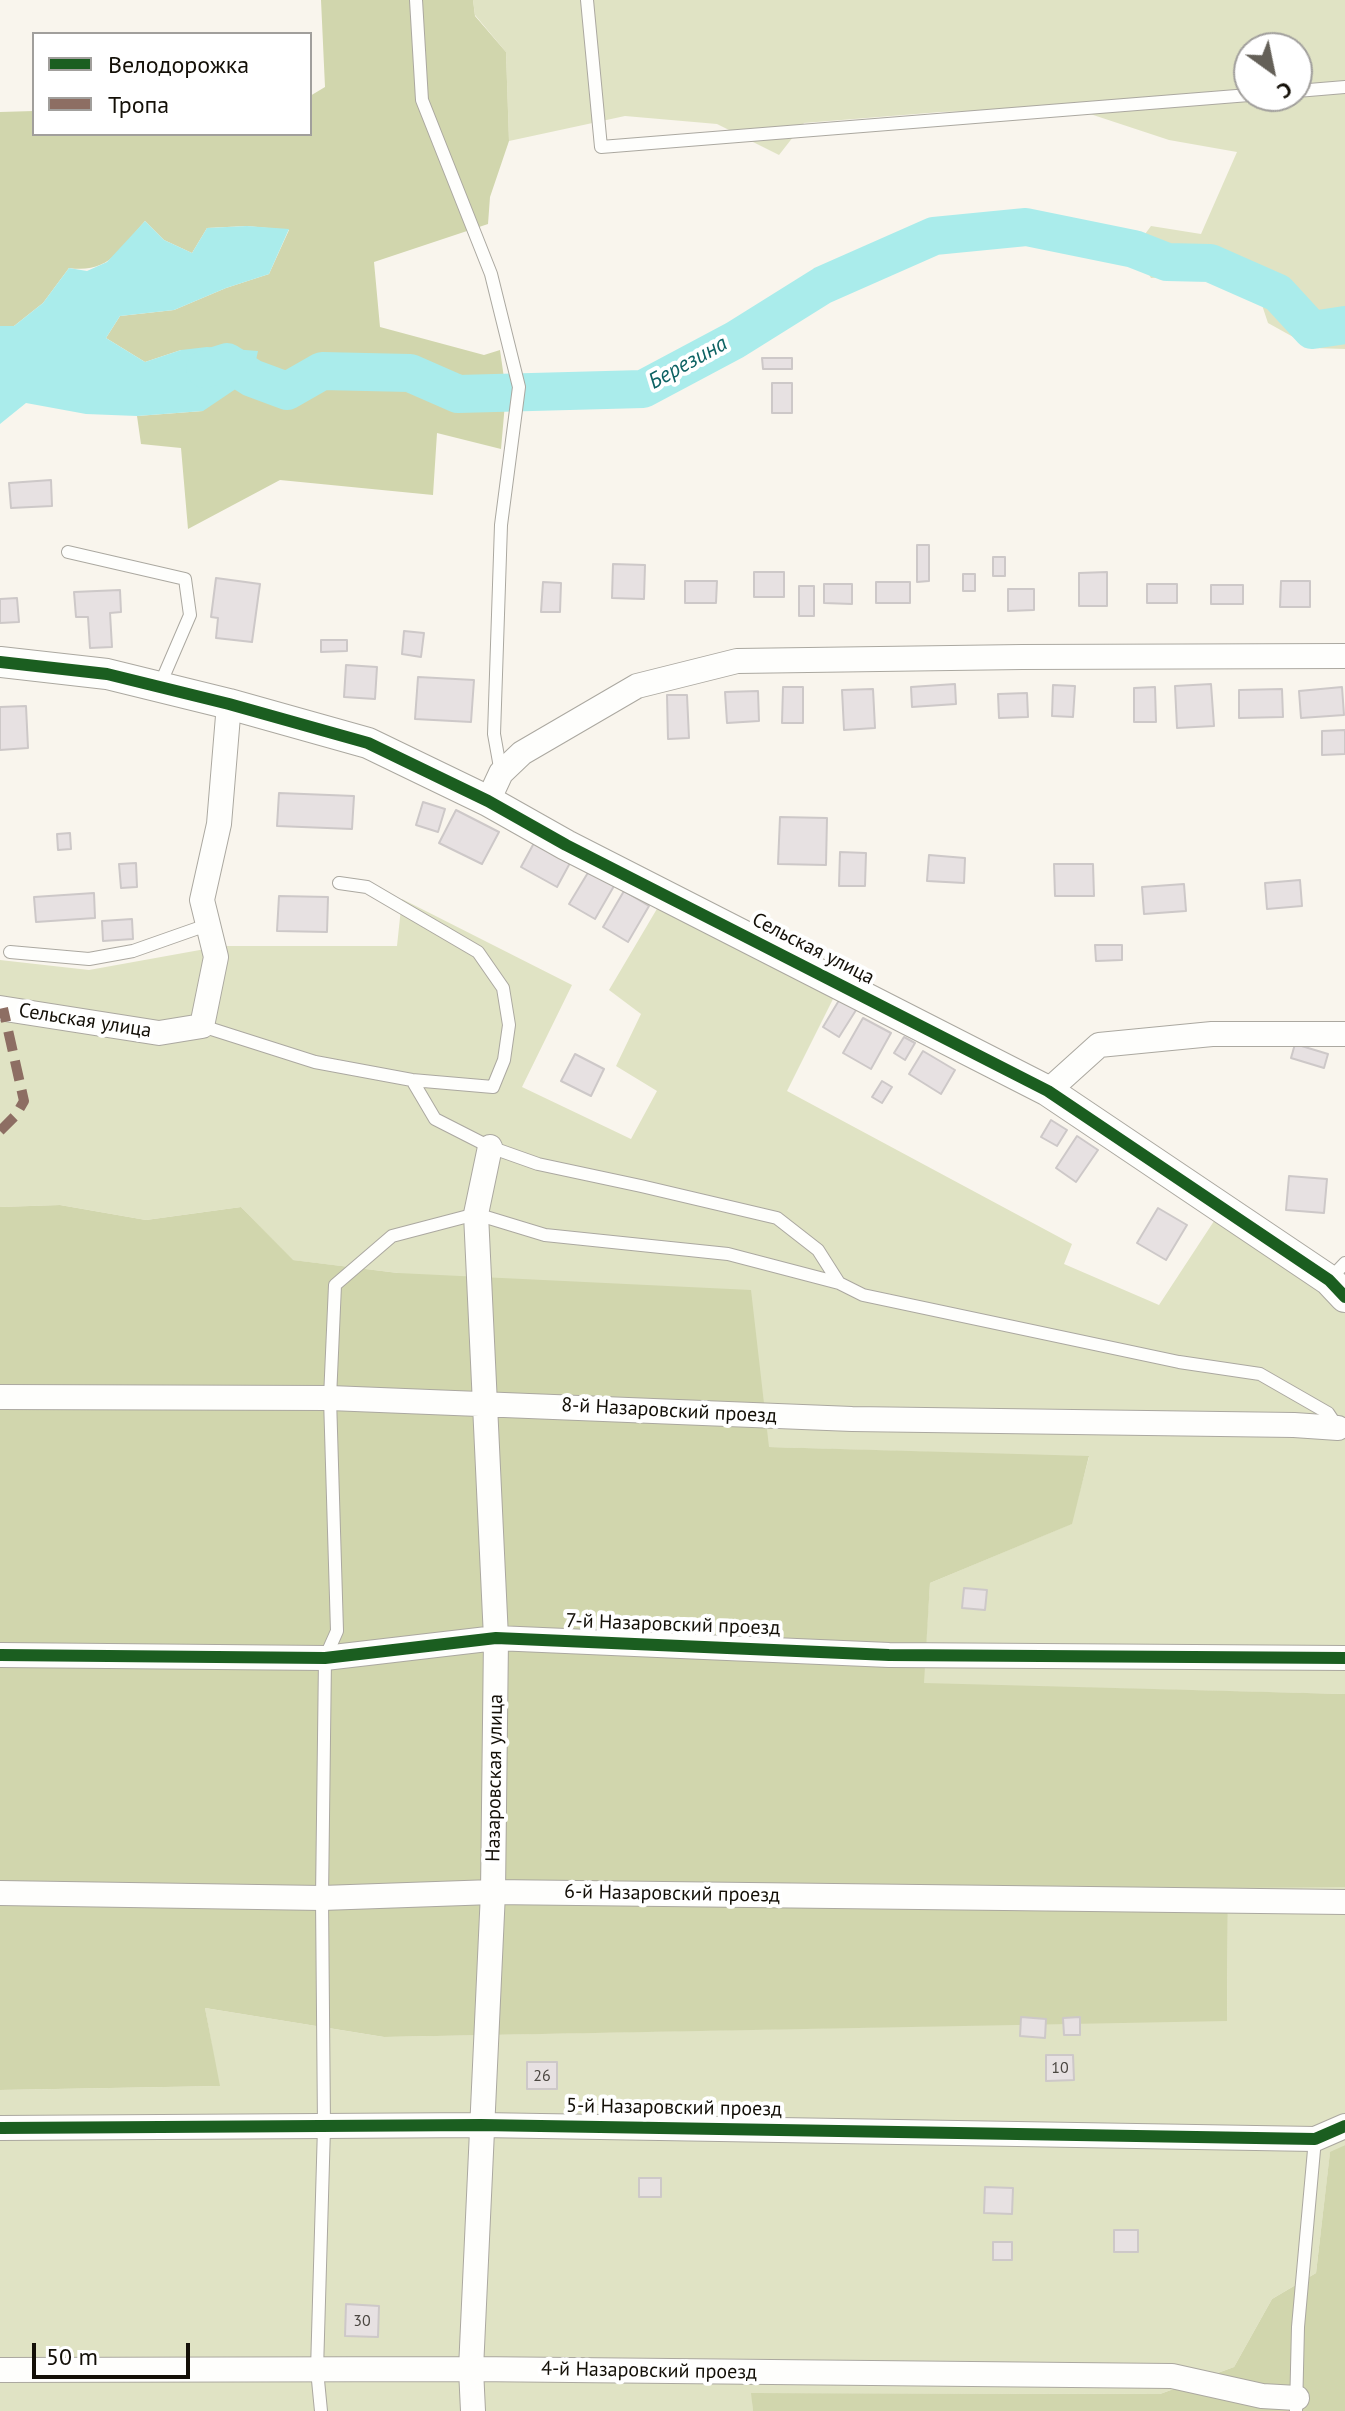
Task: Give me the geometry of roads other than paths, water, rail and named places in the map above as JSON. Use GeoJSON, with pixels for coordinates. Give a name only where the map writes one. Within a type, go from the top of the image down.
{"type":"FeatureCollection","features":[{"type":"Feature","properties":{"kind":"street"},"geometry":{"type":"LineString","coordinates":[[488,801],[501,773],[538,742],[637,686],[737,661],[1345,656]]}},
{"type":"Feature","properties":{"kind":"street","name":"Сельская улица"},"geometry":{"type":"LineString","coordinates":[[0,662],[107,674],[368,743],[488,801],[566,845],[1048,1091],[1340,1280]]}},
{"type":"Feature","properties":{"kind":"street"},"geometry":{"type":"LineString","coordinates":[[202,1026],[216,957],[202,900],[219,824],[229,704]]}},
{"type":"Feature","properties":{"kind":"street","name":"Сельская улица"},"geometry":{"type":"LineString","coordinates":[[0,1008],[159,1033],[202,1026]]}},
{"type":"Feature","properties":{"kind":"street"},"geometry":{"type":"LineString","coordinates":[[1048,1091],[1099,1045],[1212,1034],[1345,1034]]}},
{"type":"Feature","properties":{"kind":"street","name":"Назаровская улица"},"geometry":{"type":"LineString","coordinates":[[473,2411],[471,2369],[493,1892],[496,1638],[476,1214],[490,1147]]}},
{"type":"Feature","properties":{"kind":"street","name":"8-й Назаровский проезд"},"geometry":{"type":"LineString","coordinates":[[0,1397],[330,1398],[852,1419],[1294,1425],[1342,1429]]}},
{"type":"Feature","properties":{"kind":"street","name":"7-й Назаровский проезд"},"geometry":{"type":"LineString","coordinates":[[0,1655],[325,1658],[496,1638],[889,1655],[1345,1658]]}},
{"type":"Feature","properties":{"kind":"street","name":"6-й Назаровский проезд"},"geometry":{"type":"LineString","coordinates":[[0,1893],[322,1898],[493,1892],[1345,1902]]}},
{"type":"Feature","properties":{"kind":"street","name":"5-й Назаровский проезд"},"geometry":{"type":"LineString","coordinates":[[0,2128],[481,2125],[1315,2139],[1345,2126]]}},
{"type":"Feature","properties":{"kind":"street","name":"4-й Назаровский проезд"},"geometry":{"type":"LineString","coordinates":[[0,2370],[471,2369],[1172,2376],[1296,2404]]}},
{"type":"Feature","properties":{"kind":"lane"},"geometry":{"type":"LineString","coordinates":[[416,0],[422,100],[491,274],[519,387],[501,525],[494,734],[501,773]]}},
{"type":"Feature","properties":{"kind":"lane"},"geometry":{"type":"LineString","coordinates":[[587,0],[601,147],[1233,96]]}},
{"type":"Feature","properties":{"kind":"lane"},"geometry":{"type":"LineString","coordinates":[[1313,90],[1345,87]]}},
{"type":"Feature","properties":{"kind":"lane"},"geometry":{"type":"LineString","coordinates":[[68,552],[185,579],[190,615],[159,687]]}},
{"type":"Feature","properties":{"kind":"lane"},"geometry":{"type":"LineString","coordinates":[[202,1026],[315,1062],[412,1080],[493,1087],[504,1060],[509,1025],[503,988],[478,952],[367,887],[339,883]]}},
{"type":"Feature","properties":{"kind":"lane"},"geometry":{"type":"LineString","coordinates":[[10,952],[89,959],[133,951],[207,925]]}},
{"type":"Feature","properties":{"kind":"lane"},"geometry":{"type":"LineString","coordinates":[[412,1080],[435,1119],[490,1147],[538,1164],[777,1218],[818,1250],[839,1283]]}},
{"type":"Feature","properties":{"kind":"lane"},"geometry":{"type":"LineString","coordinates":[[321,2411],[317,2370],[324,2127],[322,1898],[325,1658],[337,1631],[330,1398],[335,1285],[392,1236],[476,1214],[545,1235],[728,1254],[839,1283],[863,1295],[1179,1362],[1260,1374],[1328,1413],[1342,1429]]}},
{"type":"Feature","properties":{"kind":"lane"},"geometry":{"type":"LineString","coordinates":[[1296,2404],[1298,2327],[1315,2139]]}},
{"type":"Feature","properties":{"kind":"water"},"geometry":{"type":"Polygon","coordinates":[[[145,221],[164,240],[192,253],[207,228],[247,226],[289,229],[269,274],[174,310],[120,316],[106,338],[145,362],[181,350],[207,347],[258,351],[252,378],[203,411],[137,416],[86,414],[26,403],[0,424],[0,326],[14,326],[43,303],[69,268],[87,271],[107,262],[145,221]]]}},
{"type":"Feature","properties":{"kind":"waterway","name":"Березина"},"geometry":{"type":"LineString","coordinates":[[205,369],[227,362],[252,378],[287,391],[322,371],[410,373],[458,394],[643,389],[735,340],[823,285],[934,236],[1026,227],[1134,249],[1167,262],[1210,263],[1278,293],[1312,330],[1345,325]]}}]}
